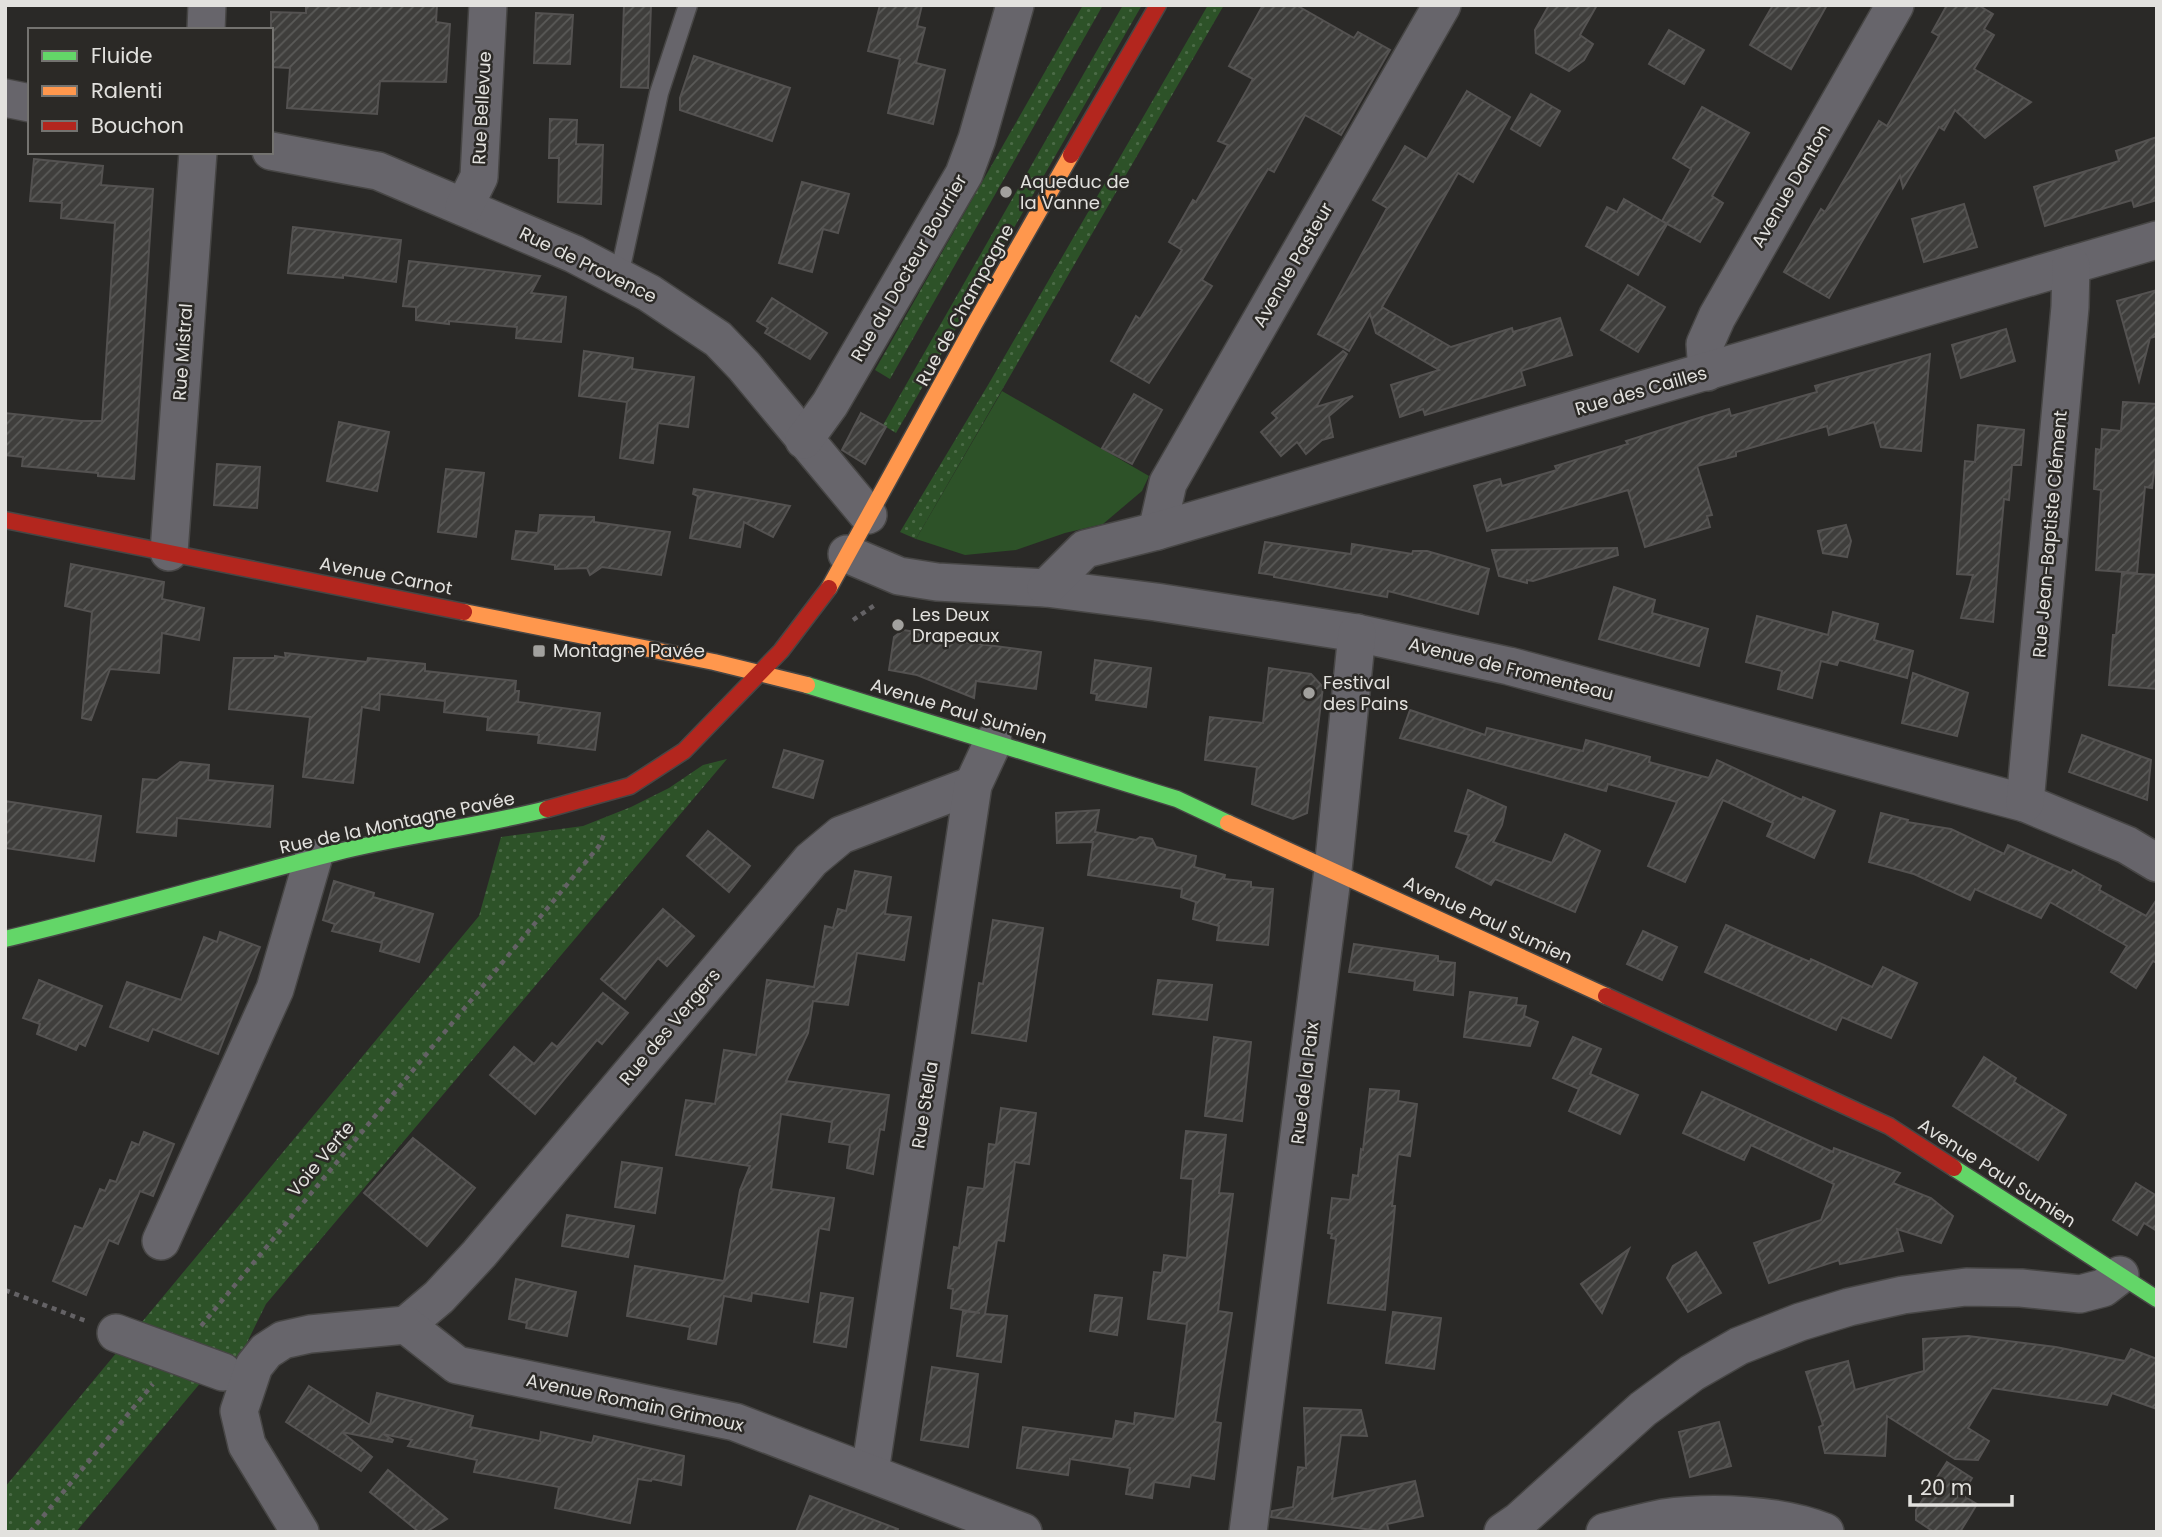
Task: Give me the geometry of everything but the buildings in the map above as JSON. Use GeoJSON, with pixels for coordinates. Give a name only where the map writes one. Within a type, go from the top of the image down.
{"type":"FeatureCollection","features":[{"type":"Feature","properties":{"kind":"street"},"geometry":{"type":"LineString","coordinates":[[206,28],[207,5]]}},
{"type":"Feature","properties":{"kind":"street","name":"Rue Bellevue"},"geometry":{"type":"LineString","coordinates":[[464,207],[478,177],[488,5]]}},
{"type":"Feature","properties":{"kind":"street","name":"Rue du Docteur Bourrier"},"geometry":{"type":"LineString","coordinates":[[804,440],[830,404],[964,174],[977,139],[1015,5]]}},
{"type":"Feature","properties":{"kind":"street","name":"Rue de Champagne"},"geometry":{"type":"LineString","coordinates":[[847,554],[975,323],[1158,5]]}},
{"type":"Feature","properties":{"kind":"street","name":"Avenue Pasteur"},"geometry":{"type":"LineString","coordinates":[[1141,535],[1168,483],[1442,5]]}},
{"type":"Feature","properties":{"kind":"street","name":"Avenue Danton"},"geometry":{"type":"LineString","coordinates":[[1707,372],[1705,344],[1717,317],[1895,5]]}},
{"type":"Feature","properties":{"kind":"street"},"geometry":{"type":"LineString","coordinates":[[5,98],[28,103]]}},
{"type":"Feature","properties":{"kind":"street","name":"Rue de Provence"},"geometry":{"type":"LineString","coordinates":[[273,151],[378,171],[619,276],[687,316],[718,339],[744,366],[867,515]]}},
{"type":"Feature","properties":{"kind":"street","name":"Rue Mistral"},"geometry":{"type":"LineString","coordinates":[[169,552],[198,154]]}},
{"type":"Feature","properties":{"kind":"street","name":"Rue des Cailles"},"geometry":{"type":"LineString","coordinates":[[1046,588],[1085,549],[1707,372],[2157,240]]}},
{"type":"Feature","properties":{"kind":"street","name":"Rue Jean-Baptiste Clément"},"geometry":{"type":"LineString","coordinates":[[2025,803],[2070,307],[2071,265]]}},
{"type":"Feature","properties":{"kind":"street","name":"Avenue Carnot"},"geometry":{"type":"LineString","coordinates":[[5,520],[759,673]]}},
{"type":"Feature","properties":{"kind":"street"},"geometry":{"type":"LineString","coordinates":[[1125,598],[1141,535]]}},
{"type":"Feature","properties":{"kind":"street","name":"Avenue de Fromenteau"},"geometry":{"type":"LineString","coordinates":[[847,554],[899,576],[937,582],[1046,588],[1125,598],[1357,633],[1509,666],[2025,803],[2127,845],[2157,863]]}},
{"type":"Feature","properties":{"kind":"street","name":"Rue de la Montagne Pavée"},"geometry":{"type":"LineString","coordinates":[[5,939],[390,840],[500,821],[603,795],[646,777],[684,751],[781,651],[827,591],[847,554]]}},
{"type":"Feature","properties":{"kind":"street","name":"Rue de la Paix"},"geometry":{"type":"LineString","coordinates":[[1248,1532],[1333,870],[1357,633]]}},
{"type":"Feature","properties":{"kind":"street","name":"Avenue Paul Sumien"},"geometry":{"type":"LineString","coordinates":[[759,673],[993,741],[1177,799],[1889,1126],[2157,1298]]}},
{"type":"Feature","properties":{"kind":"street","name":"Rue Stella"},"geometry":{"type":"LineString","coordinates":[[870,1472],[973,785],[993,741]]}},
{"type":"Feature","properties":{"kind":"street","name":"Rue des Vergers"},"geometry":{"type":"LineString","coordinates":[[406,1325],[439,1297],[479,1254],[811,860],[841,835],[973,785]]}},
{"type":"Feature","properties":{"kind":"street"},"geometry":{"type":"LineString","coordinates":[[160,1241],[275,989],[313,859]]}},
{"type":"Feature","properties":{"kind":"street"},"geometry":{"type":"LineString","coordinates":[[1503,1532],[1529,1512],[1643,1409],[1692,1373],[1740,1346],[1825,1314],[1903,1295],[1966,1287],[2021,1288],[2080,1294],[2103,1288],[2120,1275]]}},
{"type":"Feature","properties":{"kind":"street"},"geometry":{"type":"LineString","coordinates":[[116,1333],[176,1356],[239,1369],[283,1340],[310,1334],[406,1325]]}},
{"type":"Feature","properties":{"kind":"street","name":"Avenue Romain Grimoux"},"geometry":{"type":"LineString","coordinates":[[406,1325],[457,1365],[736,1422],[1023,1532]]}},
{"type":"Feature","properties":{"kind":"street"},"geometry":{"type":"LineString","coordinates":[[239,1369],[239,1411],[247,1445],[300,1532]]}},
{"type":"Feature","properties":{"kind":"street"},"geometry":{"type":"LineString","coordinates":[[1605,1532],[1664,1518],[1719,1515],[1772,1519],[1825,1532]]}},
{"type":"Feature","properties":{"kind":"lane"},"geometry":{"type":"LineString","coordinates":[[619,276],[659,93],[688,5]]}},
{"type":"Feature","properties":{"kind":"path"},"geometry":{"type":"LineString","coordinates":[[847,626],[885,600]]}},
{"type":"Feature","properties":{"kind":"path","name":"Voie Verte"},"geometry":{"type":"LineString","coordinates":[[30,1532],[599,846],[609,822],[603,795]]}},
{"type":"Feature","properties":{"kind":"path"},"geometry":{"type":"LineString","coordinates":[[5,1290],[116,1333]]}},
{"type":"Feature","properties":{"kind":"green space"},"geometry":{"type":"Polygon","coordinates":[[[1083,5],[1103,5],[890,379],[875,370],[1083,5]]]}},
{"type":"Feature","properties":{"kind":"green space"},"geometry":{"type":"Polygon","coordinates":[[[1123,5],[1142,5],[896,433],[883,425],[1123,5]]]}},
{"type":"Feature","properties":{"kind":"green space"},"geometry":{"type":"Polygon","coordinates":[[[1208,5],[1224,5],[916,539],[900,532],[988,385],[1208,5]]]}},
{"type":"Feature","properties":{"kind":"green space"},"geometry":{"type":"Polygon","coordinates":[[[1002,391],[1149,476],[1142,491],[1103,524],[1065,533],[1016,550],[965,555],[916,539],[1002,391]]]}},
{"type":"Feature","properties":{"kind":"green space"},"geometry":{"type":"Polygon","coordinates":[[[727,759],[266,1304],[232,1373],[212,1369],[76,1532],[5,1532],[5,1487],[479,916],[501,837],[583,826],[669,788],[703,765],[727,759]]]}},
{"type":"Feature","properties":{"kind":"traffic: fast"},"geometry":{"type":"LineString","coordinates":[[807,685],[1177,799],[1228,823]]}},
{"type":"Feature","properties":{"kind":"traffic: fast"},"geometry":{"type":"LineString","coordinates":[[5,939],[334,853],[547,809]]}},
{"type":"Feature","properties":{"kind":"traffic: fast"},"geometry":{"type":"LineString","coordinates":[[1954,1168],[2157,1299]]}},
{"type":"Feature","properties":{"kind":"traffic: slow"},"geometry":{"type":"LineString","coordinates":[[829,588],[1071,155]]}},
{"type":"Feature","properties":{"kind":"traffic: slow"},"geometry":{"type":"LineString","coordinates":[[464,612],[714,662],[807,685]]}},
{"type":"Feature","properties":{"kind":"traffic: slow"},"geometry":{"type":"LineString","coordinates":[[1228,823],[1606,996]]}},
{"type":"Feature","properties":{"kind":"traffic: jam"},"geometry":{"type":"LineString","coordinates":[[1071,155],[1158,5]]}},
{"type":"Feature","properties":{"kind":"traffic: jam"},"geometry":{"type":"LineString","coordinates":[[5,520],[464,612]]}},
{"type":"Feature","properties":{"kind":"traffic: jam"},"geometry":{"type":"LineString","coordinates":[[547,809],[630,786],[684,751],[781,651],[829,588]]}},
{"type":"Feature","properties":{"kind":"traffic: jam"},"geometry":{"type":"LineString","coordinates":[[1606,996],[1889,1126],[1954,1168]]}},
{"type":"Feature","properties":{"kind":"place","name":"Aqueduc de la Vanne"},"geometry":{"type":"Point","coordinates":[1006,192]}},
{"type":"Feature","properties":{"kind":"place","name":"Les Deux Drapeaux"},"geometry":{"type":"Point","coordinates":[898,625]}},
{"type":"Feature","properties":{"kind":"place","name":"Montagne Pavée"},"geometry":{"type":"Point","coordinates":[539,651]}},
{"type":"Feature","properties":{"kind":"place","name":"Festival des Pains"},"geometry":{"type":"Point","coordinates":[1309,693]}}]}
